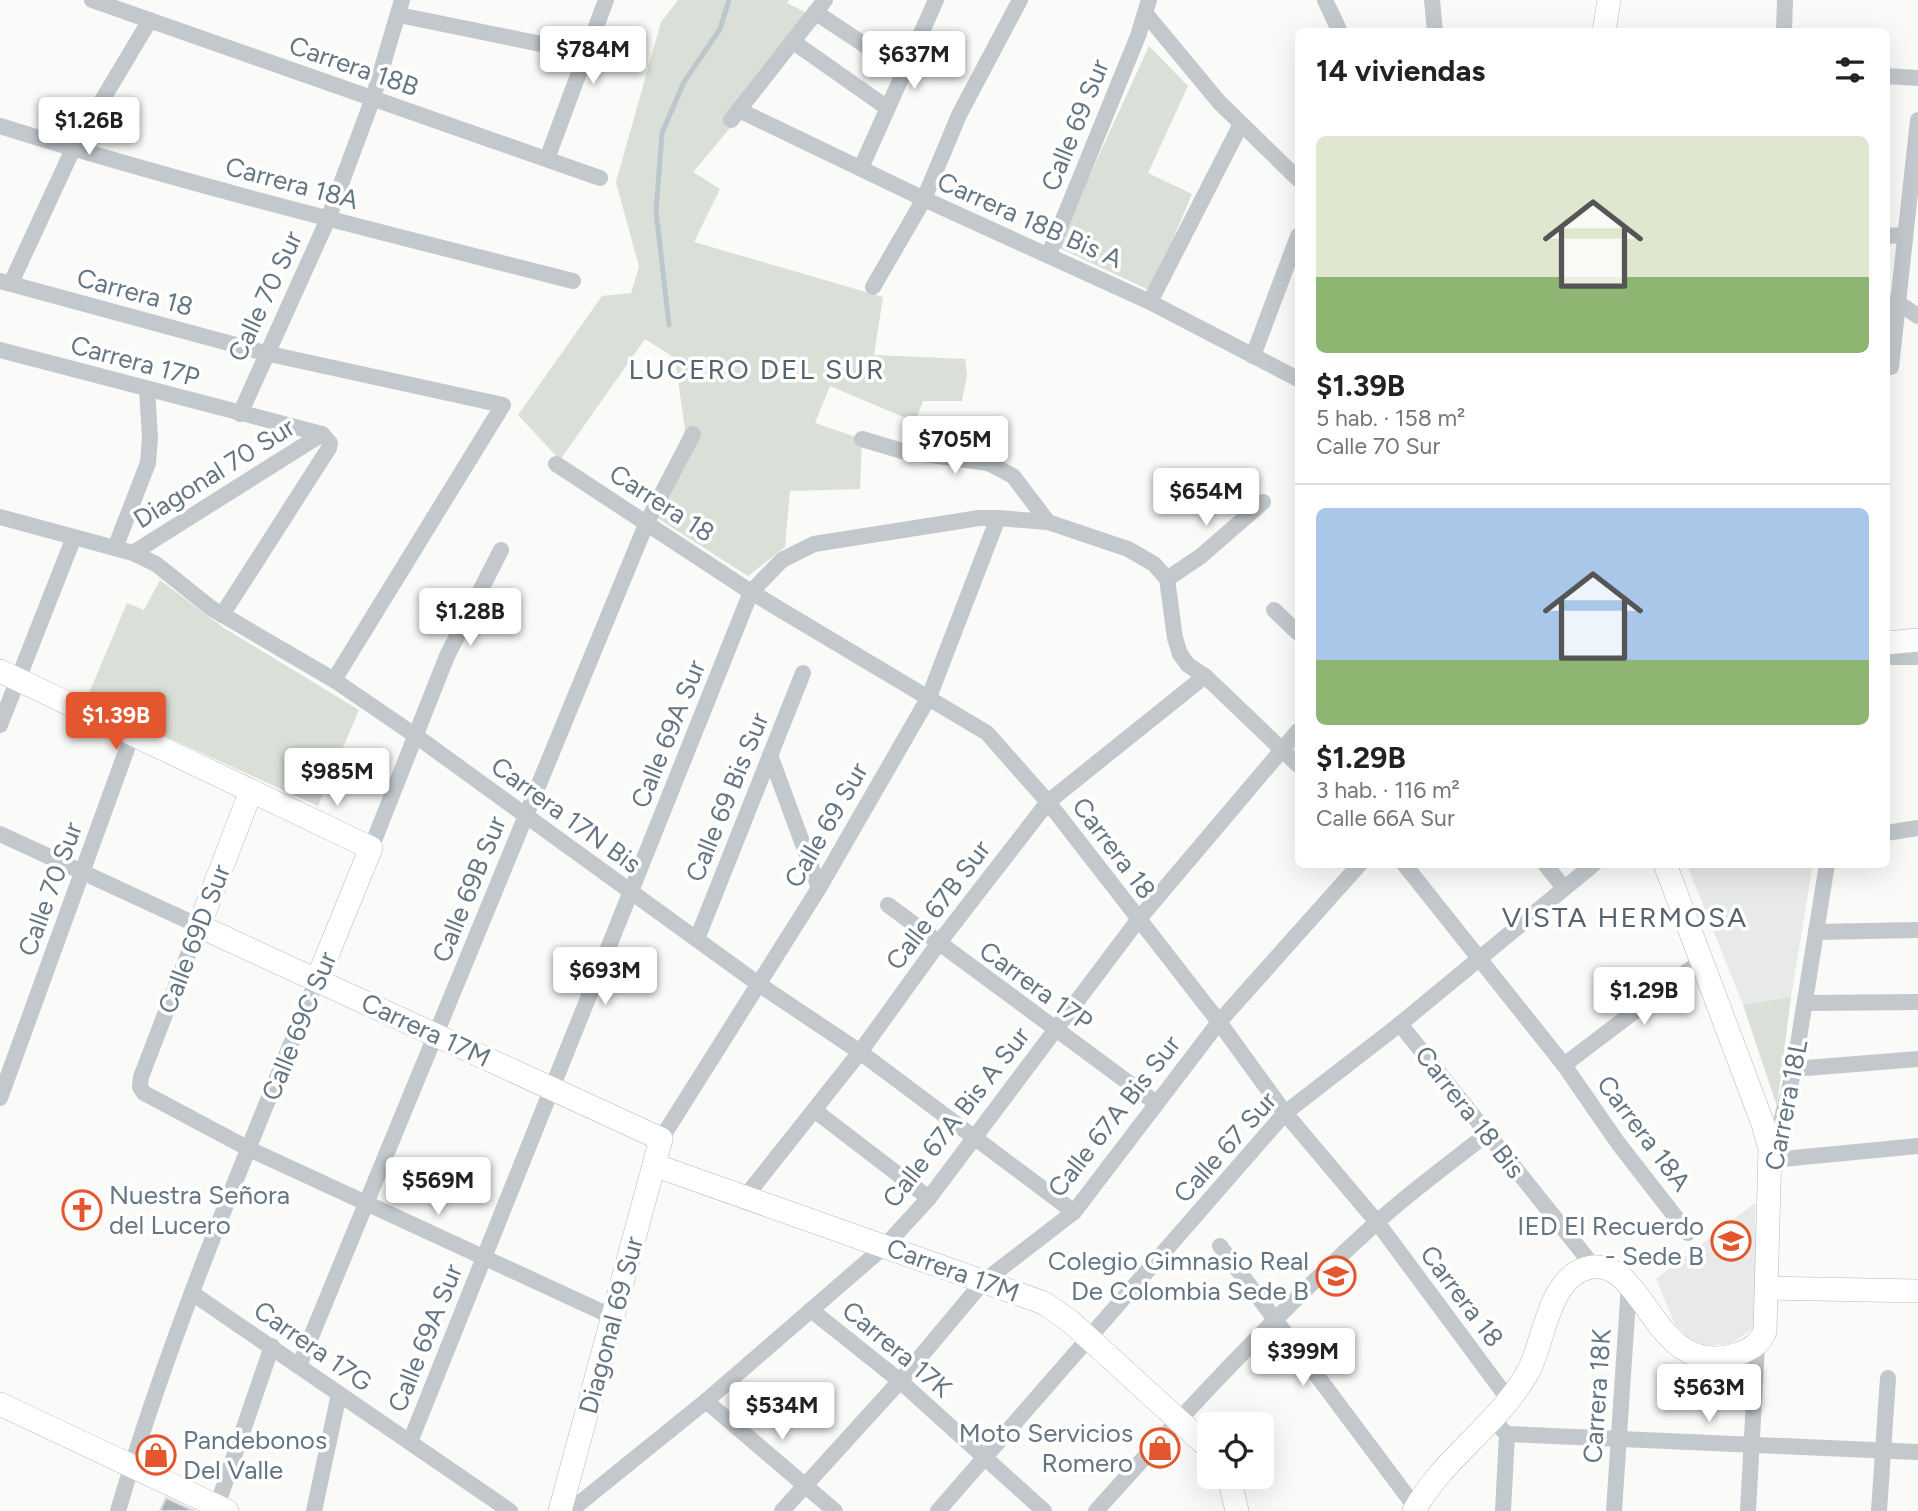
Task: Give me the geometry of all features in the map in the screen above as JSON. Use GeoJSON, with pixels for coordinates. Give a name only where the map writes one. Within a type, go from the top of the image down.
{"type":"FeatureCollection","features":[{"type":"Feature","properties":{"kind":"street","name":"Carrera 18B"},"geometry":{"type":"LineString","coordinates":[[92,0],[600,178]]}},
{"type":"Feature","properties":{"kind":"street"},"geometry":{"type":"LineString","coordinates":[[547,159],[606,0]]}},
{"type":"Feature","properties":{"kind":"street"},"geometry":{"type":"LineString","coordinates":[[873,287],[924,199],[959,115],[1020,0]]}},
{"type":"Feature","properties":{"kind":"street"},"geometry":{"type":"LineString","coordinates":[[1325,0],[1338,28]]}},
{"type":"Feature","properties":{"kind":"street"},"geometry":{"type":"LineString","coordinates":[[1432,0],[1436,28]]}},
{"type":"Feature","properties":{"kind":"street"},"geometry":{"type":"LineString","coordinates":[[1605,28],[1609,0]]}},
{"type":"Feature","properties":{"kind":"street"},"geometry":{"type":"LineString","coordinates":[[1784,28],[1785,0]]}},
{"type":"Feature","properties":{"kind":"street"},"geometry":{"type":"LineString","coordinates":[[861,169],[931,2]]}},
{"type":"Feature","properties":{"kind":"street"},"geometry":{"type":"LineString","coordinates":[[886,107],[792,41],[820,6],[904,71]]}},
{"type":"Feature","properties":{"kind":"street"},"geometry":{"type":"LineString","coordinates":[[1147,7],[1219,102],[1295,176]]}},
{"type":"Feature","properties":{"kind":"street","name":"Calle 69 Sur"},"geometry":{"type":"LineString","coordinates":[[1049,254],[1147,7]]}},
{"type":"Feature","properties":{"kind":"street"},"geometry":{"type":"LineString","coordinates":[[401,8],[585,53]]}},
{"type":"Feature","properties":{"kind":"street","name":"Calle 70 Sur"},"geometry":{"type":"LineString","coordinates":[[240,414],[265,353],[328,219],[373,99],[401,8]]}},
{"type":"Feature","properties":{"kind":"street"},"geometry":{"type":"LineString","coordinates":[[5,282],[73,149],[150,20]]}},
{"type":"Feature","properties":{"kind":"street","name":"Carrera 18B Bis A"},"geometry":{"type":"LineString","coordinates":[[792,41],[735,115],[1049,254],[1150,302],[1295,377]]}},
{"type":"Feature","properties":{"kind":"street"},"geometry":{"type":"LineString","coordinates":[[1890,75],[1918,78]]}},
{"type":"Feature","properties":{"kind":"street"},"geometry":{"type":"LineString","coordinates":[[1891,367],[1892,303],[1913,207],[1918,120]]}},
{"type":"Feature","properties":{"kind":"street"},"geometry":{"type":"LineString","coordinates":[[1150,302],[1241,124]]}},
{"type":"Feature","properties":{"kind":"street","name":"Carrera 18A"},"geometry":{"type":"LineString","coordinates":[[0,126],[73,149],[328,219],[573,281]]}},
{"type":"Feature","properties":{"kind":"street"},"geometry":{"type":"LineString","coordinates":[[1890,236],[1905,235]]}},
{"type":"Feature","properties":{"kind":"street"},"geometry":{"type":"LineString","coordinates":[[1253,356],[1295,244]]}},
{"type":"Feature","properties":{"kind":"street","name":"Carrera 18"},"geometry":{"type":"LineString","coordinates":[[5,282],[265,353],[503,405],[334,680]]}},
{"type":"Feature","properties":{"kind":"street"},"geometry":{"type":"LineString","coordinates":[[1892,303],[1918,316]]}},
{"type":"Feature","properties":{"kind":"street","name":"Carrera 17P"},"geometry":{"type":"LineString","coordinates":[[0,350],[240,414],[325,441]]}},
{"type":"Feature","properties":{"kind":"street"},"geometry":{"type":"LineString","coordinates":[[115,548],[148,463],[150,438],[147,389]]}},
{"type":"Feature","properties":{"kind":"street","name":"Calle 69B Sur"},"geometry":{"type":"LineString","coordinates":[[299,1366],[648,522],[693,434]]}},
{"type":"Feature","properties":{"kind":"street"},"geometry":{"type":"LineString","coordinates":[[862,439],[902,452],[988,463],[1013,476],[1048,522]]}},
{"type":"Feature","properties":{"kind":"street"},"geometry":{"type":"LineString","coordinates":[[222,615],[325,441]]}},
{"type":"Feature","properties":{"kind":"street","name":"Diagonal 70 Sur"},"geometry":{"type":"LineString","coordinates":[[133,553],[325,441]]}},
{"type":"Feature","properties":{"kind":"street","name":"Carrera 18"},"geometry":{"type":"LineString","coordinates":[[556,464],[751,592],[987,733],[1048,802],[1219,1022],[1285,1113],[1377,1222],[1508,1400]]}},
{"type":"Feature","properties":{"kind":"street"},"geometry":{"type":"LineString","coordinates":[[1167,579],[1201,556],[1263,502]]}},
{"type":"Feature","properties":{"kind":"street","name":"Carrera 17N Bis"},"geometry":{"type":"LineString","coordinates":[[0,517],[133,553],[173,576],[222,615],[334,680],[416,736],[757,983],[860,1052],[1074,1212]]}},
{"type":"Feature","properties":{"kind":"street"},"geometry":{"type":"LineString","coordinates":[[998,517],[1048,522],[1128,549],[1154,564],[1167,579],[1175,638],[1180,654],[1188,665],[1205,676],[1295,762]]}},
{"type":"Feature","properties":{"kind":"street","name":"Calle 69 Sur"},"geometry":{"type":"LineString","coordinates":[[661,1139],[819,888],[929,697],[998,517]]}},
{"type":"Feature","properties":{"kind":"street","name":"Calle 69A Sur"},"geometry":{"type":"LineString","coordinates":[[410,1443],[751,592],[782,560],[801,549],[828,541],[998,517]]}},
{"type":"Feature","properties":{"kind":"street"},"geometry":{"type":"LineString","coordinates":[[0,725],[9,676],[74,537]]}},
{"type":"Feature","properties":{"kind":"street","name":"Calle 69C Sur"},"geometry":{"type":"LineString","coordinates":[[118,1511],[192,1293],[249,1149],[458,629],[501,550]]}},
{"type":"Feature","properties":{"kind":"street"},"geometry":{"type":"LineString","coordinates":[[1273,610],[1295,630]]}},
{"type":"Feature","properties":{"kind":"street"},"geometry":{"type":"LineString","coordinates":[[1890,643],[1918,640]]}},
{"type":"Feature","properties":{"kind":"street"},"geometry":{"type":"LineString","coordinates":[[1890,657],[1918,657]]}},
{"type":"Feature","properties":{"kind":"street","name":"Calle 69 Bis Sur"},"geometry":{"type":"LineString","coordinates":[[697,939],[803,673]]}},
{"type":"Feature","properties":{"kind":"street"},"geometry":{"type":"LineString","coordinates":[[9,676],[371,848]]}},
{"type":"Feature","properties":{"kind":"street","name":"Calle 67B Sur"},"geometry":{"type":"LineString","coordinates":[[745,1197],[860,1052],[938,944],[1048,802],[1205,676]]}},
{"type":"Feature","properties":{"kind":"street","name":"Calle 70 Sur"},"geometry":{"type":"LineString","coordinates":[[0,1098],[132,735]]}},
{"type":"Feature","properties":{"kind":"street","name":"Calle 67A Bis A Sur"},"geometry":{"type":"LineString","coordinates":[[570,1511],[706,1401],[811,1310],[885,1245],[929,1198],[1138,920],[1295,735]]}},
{"type":"Feature","properties":{"kind":"street"},"geometry":{"type":"LineString","coordinates":[[770,755],[819,888]]}},
{"type":"Feature","properties":{"kind":"street","name":"Calle 69D Sur"},"geometry":{"type":"LineString","coordinates":[[249,1149],[144,1093],[140,1087],[141,1077],[251,791]]}},
{"type":"Feature","properties":{"kind":"street"},"geometry":{"type":"LineString","coordinates":[[1890,832],[1918,828]]}},
{"type":"Feature","properties":{"kind":"street","name":"Carrera 17M"},"geometry":{"type":"LineString","coordinates":[[0,834],[661,1139]]}},
{"type":"Feature","properties":{"kind":"street","name":"Calle 67A Bis Sur"},"geometry":{"type":"LineString","coordinates":[[782,1511],[900,1381],[983,1282],[1074,1212],[1219,1022],[1356,868]]}},
{"type":"Feature","properties":{"kind":"street","name":"Carrera 18A"},"geometry":{"type":"LineString","coordinates":[[1407,868],[1564,1065],[1618,1143],[1688,1233]]}},
{"type":"Feature","properties":{"kind":"street"},"geometry":{"type":"LineString","coordinates":[[1548,868],[1564,888]]}},
{"type":"Feature","properties":{"kind":"street","name":"Calle 67 Sur"},"geometry":{"type":"LineString","coordinates":[[938,1511],[1285,1113],[1400,1024],[1589,868]]}},
{"type":"Feature","properties":{"kind":"street"},"geometry":{"type":"LineString","coordinates":[[1667,868],[1763,1124],[1772,1160],[1918,1146]]}},
{"type":"Feature","properties":{"kind":"street","name":"Carrera 18L"},"geometry":{"type":"LineString","coordinates":[[1757,1345],[1767,1326],[1772,1160],[1807,1003],[1826,868]]}},
{"type":"Feature","properties":{"kind":"street","name":"Carrera 17P"},"geometry":{"type":"LineString","coordinates":[[888,905],[1055,1031],[1156,1103]]}},
{"type":"Feature","properties":{"kind":"street"},"geometry":{"type":"LineString","coordinates":[[1816,932],[1918,930]]}},
{"type":"Feature","properties":{"kind":"street"},"geometry":{"type":"LineString","coordinates":[[1564,1065],[1702,960]]}},
{"type":"Feature","properties":{"kind":"street"},"geometry":{"type":"LineString","coordinates":[[1807,1003],[1918,1002]]}},
{"type":"Feature","properties":{"kind":"street","name":"Carrera 18 Bis"},"geometry":{"type":"LineString","coordinates":[[1400,1024],[1594,1267],[1615,1273],[1629,1284]]}},
{"type":"Feature","properties":{"kind":"street"},"geometry":{"type":"LineString","coordinates":[[0,1048],[16,1055]]}},
{"type":"Feature","properties":{"kind":"street"},"geometry":{"type":"LineString","coordinates":[[1794,1069],[1918,1059]]}},
{"type":"Feature","properties":{"kind":"street"},"geometry":{"type":"LineString","coordinates":[[814,1110],[929,1198]]}},
{"type":"Feature","properties":{"kind":"street"},"geometry":{"type":"LineString","coordinates":[[1096,1511],[1274,1320],[1377,1222],[1487,1134]]}},
{"type":"Feature","properties":{"kind":"street","name":"Diagonal 69 Sur"},"geometry":{"type":"LineString","coordinates":[[560,1511],[661,1139]]}},
{"type":"Feature","properties":{"kind":"street"},"geometry":{"type":"LineString","coordinates":[[249,1149],[613,1317]]}},
{"type":"Feature","properties":{"kind":"street","name":"Carrera 17M"},"geometry":{"type":"LineString","coordinates":[[654,1165],[1044,1303],[1058,1311],[1090,1338],[1197,1435]]}},
{"type":"Feature","properties":{"kind":"street"},"geometry":{"type":"LineString","coordinates":[[1220,1246],[1415,1509],[1423,1495],[1450,1463],[1499,1427],[1619,1440],[1918,1452]]}},
{"type":"Feature","properties":{"kind":"street"},"geometry":{"type":"LineString","coordinates":[[1503,1511],[1499,1427],[1508,1400],[1530,1368],[1555,1297],[1579,1272],[1594,1267]]}},
{"type":"Feature","properties":{"kind":"street"},"geometry":{"type":"LineString","coordinates":[[1629,1284],[1660,1328],[1686,1350],[1705,1356],[1726,1357],[1757,1345],[1748,1511]]}},
{"type":"Feature","properties":{"kind":"street","name":"Carrera 18K"},"geometry":{"type":"LineString","coordinates":[[1614,1511],[1629,1284]]}},
{"type":"Feature","properties":{"kind":"street"},"geometry":{"type":"LineString","coordinates":[[1768,1288],[1918,1291]]}},
{"type":"Feature","properties":{"kind":"street","name":"Carrera 17G"},"geometry":{"type":"LineString","coordinates":[[192,1293],[510,1511]]}},
{"type":"Feature","properties":{"kind":"street","name":"Carrera 17K"},"geometry":{"type":"LineString","coordinates":[[811,1310],[900,1381],[1044,1511]]}},
{"type":"Feature","properties":{"kind":"street"},"geometry":{"type":"LineString","coordinates":[[0,1404],[222,1508],[272,1346]]}},
{"type":"Feature","properties":{"kind":"street"},"geometry":{"type":"LineString","coordinates":[[1879,1511],[1888,1378]]}},
{"type":"Feature","properties":{"kind":"street"},"geometry":{"type":"LineString","coordinates":[[314,1511],[339,1394]]}},
{"type":"Feature","properties":{"kind":"street"},"geometry":{"type":"LineString","coordinates":[[706,1401],[835,1511]]}},
{"type":"Feature","properties":{"kind":"street"},"geometry":{"type":"LineString","coordinates":[[1232,1489],[1237,1511]]}},
{"type":"Feature","properties":{"kind":"shaded area"},"geometry":{"type":"Polygon","coordinates":[[[678,0],[789,0],[787,3],[821,20],[693,172],[720,189],[694,242],[883,297],[874,355],[965,359],[967,375],[962,401],[923,401],[915,422],[830,386],[815,423],[862,439],[860,489],[790,491],[785,547],[748,576],[651,514],[685,430],[675,358],[645,339],[560,460],[518,415],[602,296],[631,293],[639,267],[616,182],[661,22],[678,0]]]}},
{"type":"Feature","properties":{"kind":"shaded area"},"geometry":{"type":"Polygon","coordinates":[[[1149,46],[1188,86],[1148,173],[1192,194],[1151,291],[1057,247],[1149,46]]]}},
{"type":"Feature","properties":{"kind":"shaded area"},"geometry":{"type":"Polygon","coordinates":[[[160,580],[224,628],[359,710],[318,806],[86,700],[127,603],[144,610],[160,580]]]}},
{"type":"Feature","properties":{"kind":"shaded area"},"geometry":{"type":"Polygon","coordinates":[[[1688,868],[1812,868],[1791,997],[1743,1005],[1688,868]]]}},
{"type":"Feature","properties":{"kind":"shaded area"},"geometry":{"type":"Polygon","coordinates":[[[1791,997],[1777,1106],[1743,1005],[1791,997]]]}},
{"type":"Feature","properties":{"kind":"shaded area","name":"IED El Recuerdo - Sede B"},"geometry":{"type":"Polygon","coordinates":[[[1755,1203],[1757,1310],[1754,1328],[1730,1344],[1706,1346],[1690,1340],[1675,1324],[1656,1279],[1755,1203]]]}},
{"type":"Feature","properties":{"kind":"building"},"geometry":{"type":"Polygon","coordinates":[[[166,1498],[194,1511],[160,1511],[166,1498]]]}},
{"type":"Feature","properties":{"kind":"waterway"},"geometry":{"type":"LineString","coordinates":[[669,325],[656,211],[662,133],[684,82],[720,29],[729,0]]}},
{"type":"Feature","properties":{"kind":"place","name":"Nuestra Señora del Lucero"},"geometry":{"type":"Point","coordinates":[82,1210]}},
{"type":"Feature","properties":{"kind":"place","name":"IED El Recuerdo - Sede B"},"geometry":{"type":"Point","coordinates":[1731,1241]}},
{"type":"Feature","properties":{"kind":"place","name":"Colegio Gimnasio Real De Colombia Sede B"},"geometry":{"type":"Point","coordinates":[1336,1276]}},
{"type":"Feature","properties":{"kind":"place","name":"Moto Servicios Romero"},"geometry":{"type":"Point","coordinates":[1160,1448]}},
{"type":"Feature","properties":{"kind":"place","name":"Pandebonos Del Valle"},"geometry":{"type":"Point","coordinates":[156,1455]}},
{"type":"Feature","properties":{"kind":"district","name":"LUCERO DEL SUR"},"geometry":{"type":"Point","coordinates":[757,369]}},
{"type":"Feature","properties":{"kind":"district","name":"VISTA HERMOSA"},"geometry":{"type":"Point","coordinates":[1625,917]}}]}
